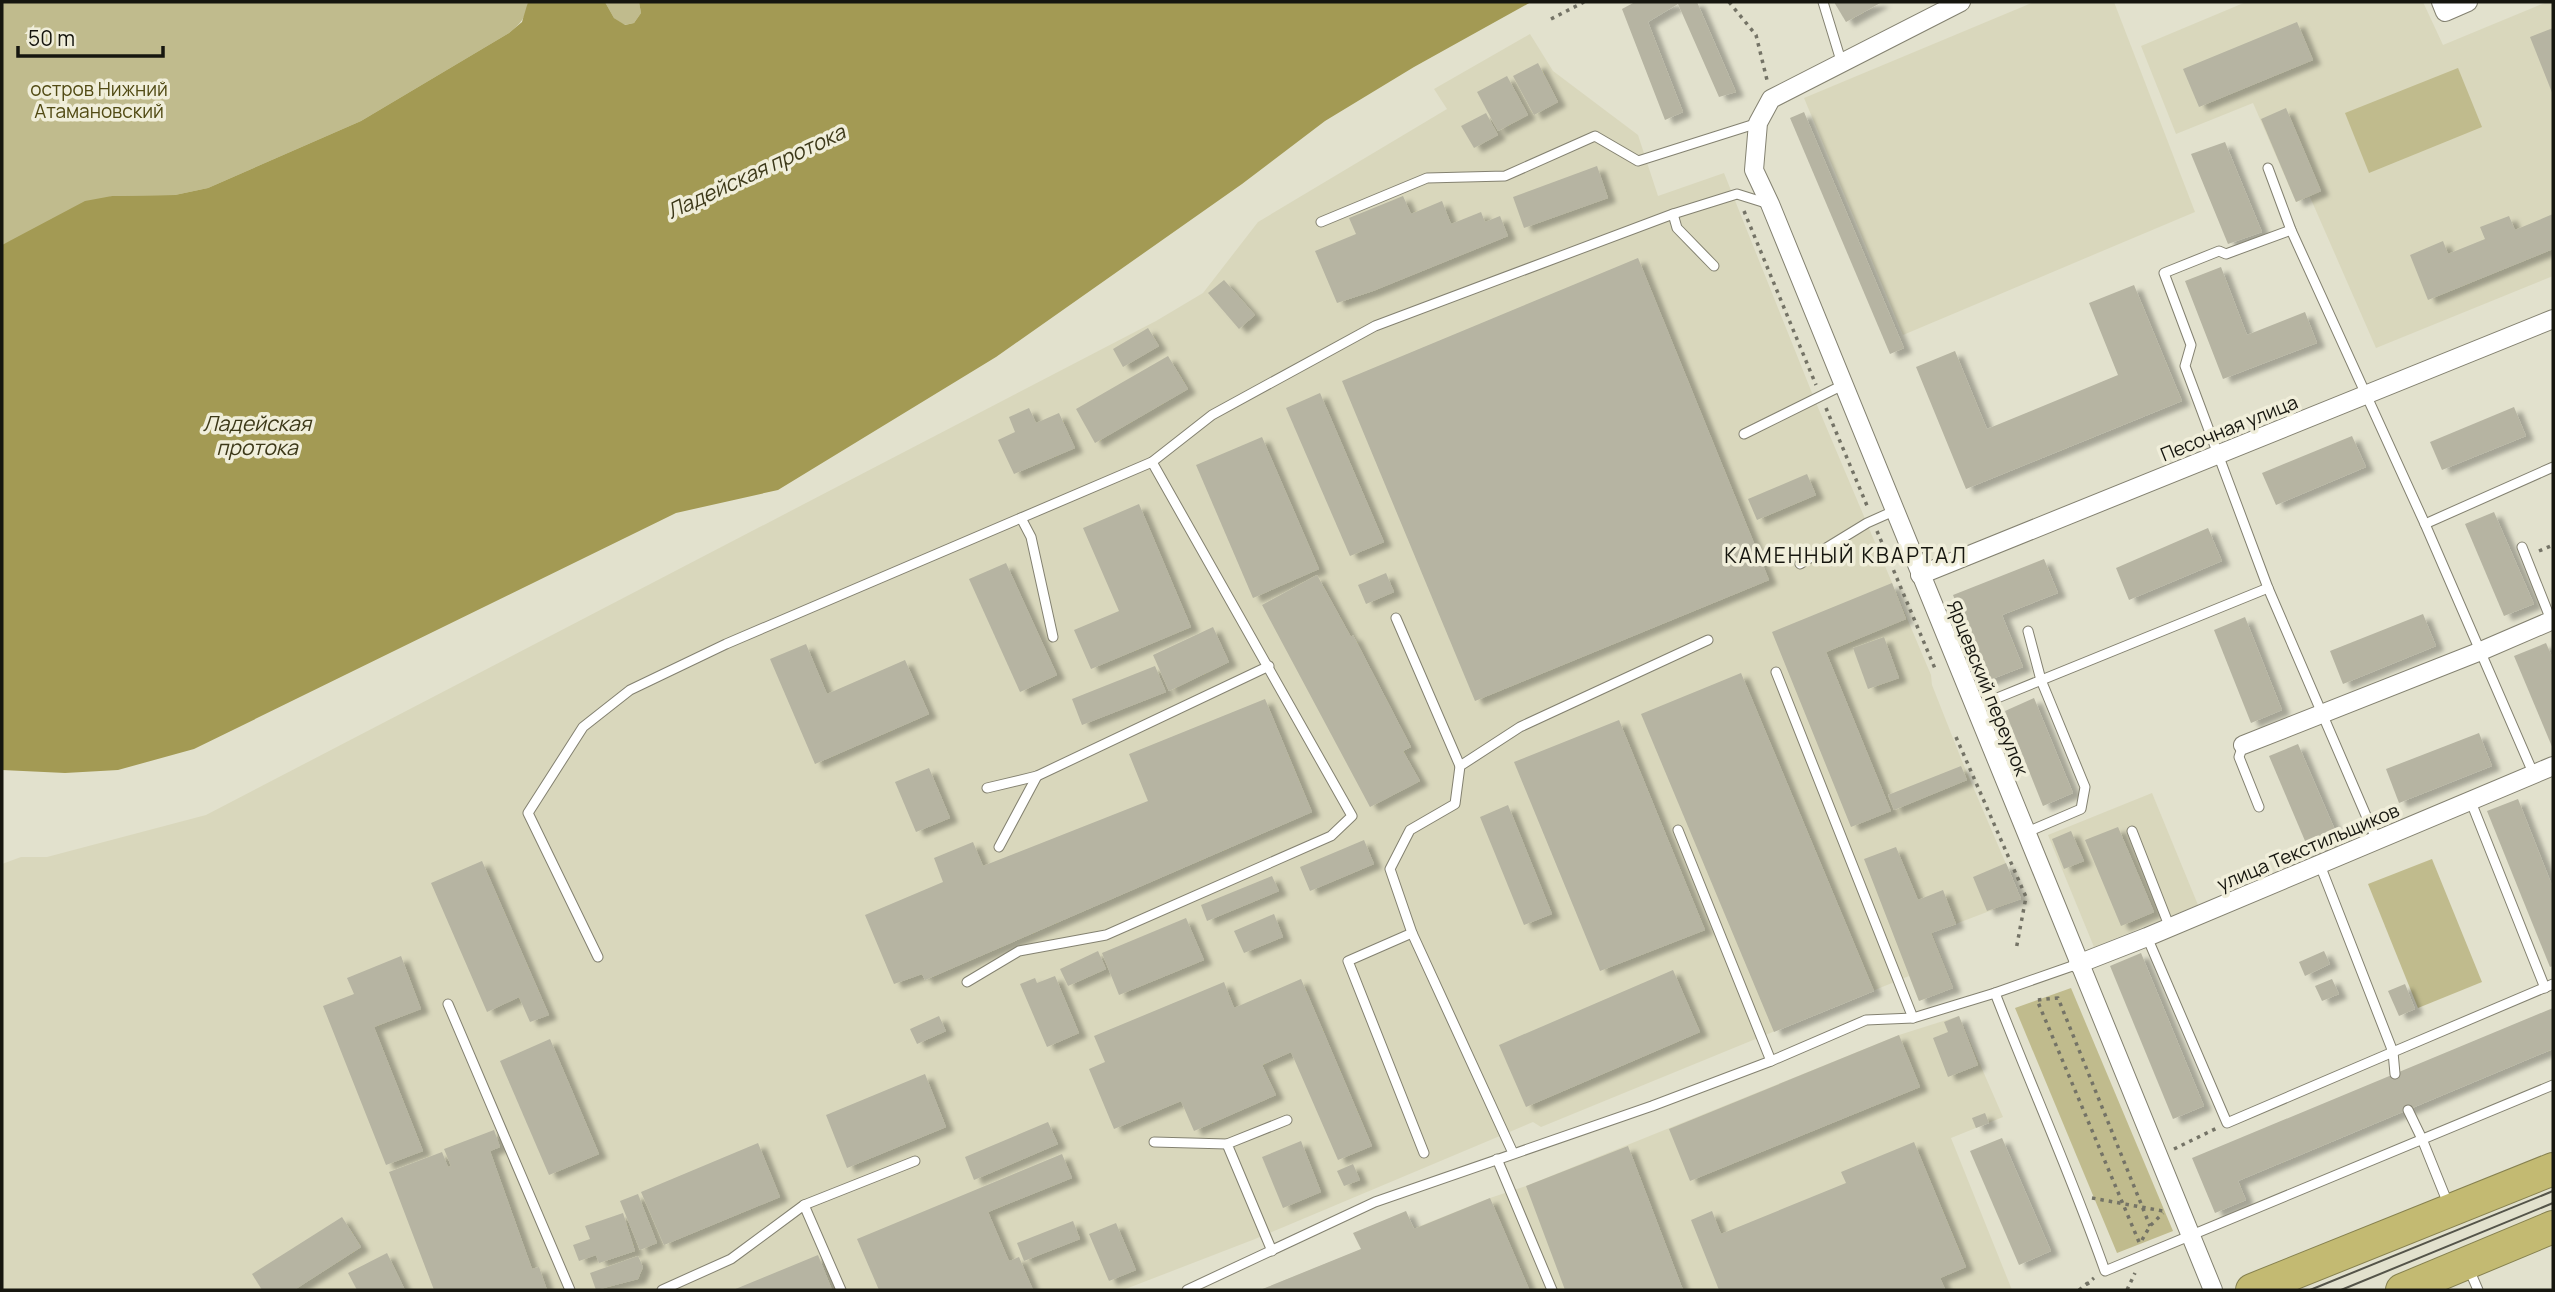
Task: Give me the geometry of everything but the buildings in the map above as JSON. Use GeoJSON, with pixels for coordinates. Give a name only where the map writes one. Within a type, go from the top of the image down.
{"type":"FeatureCollection","features":[{"type":"Feature","properties":{"kind":"highway"},"geometry":{"type":"LineString","coordinates":[[2252,1290],[2553,1169]]}},
{"type":"Feature","properties":{"kind":"highway"},"geometry":{"type":"LineString","coordinates":[[2402,1290],[2472,1277],[2553,1227]]}},
{"type":"Feature","properties":{"kind":"street"},"geometry":{"type":"LineString","coordinates":[[1771,99],[1961,2]]}},
{"type":"Feature","properties":{"kind":"street"},"geometry":{"type":"LineString","coordinates":[[2441,2],[2445,12],[2468,2]]}},
{"type":"Feature","properties":{"kind":"street","name":"Ярцевский переулок"},"geometry":{"type":"LineString","coordinates":[[1771,99],[1758,123],[1754,170],[2213,1290]]}},
{"type":"Feature","properties":{"kind":"street","name":"Песочная улица"},"geometry":{"type":"LineString","coordinates":[[1920,575],[2553,319]]}},
{"type":"Feature","properties":{"kind":"street"},"geometry":{"type":"LineString","coordinates":[[2243,745],[2481,651],[2552,620]]}},
{"type":"Feature","properties":{"kind":"street","name":"улица Текстильщиков"},"geometry":{"type":"LineString","coordinates":[[2078,964],[2553,766]]}},
{"type":"Feature","properties":{"kind":"lane"},"geometry":{"type":"LineString","coordinates":[[1824,2],[1842,64]]}},
{"type":"Feature","properties":{"kind":"lane"},"geometry":{"type":"LineString","coordinates":[[1321,222],[1329,221],[1427,178],[1505,176],[1595,136],[1638,161],[1758,123]]}},
{"type":"Feature","properties":{"kind":"lane"},"geometry":{"type":"LineString","coordinates":[[2268,168],[2291,230],[2426,523],[2534,775]]}},
{"type":"Feature","properties":{"kind":"lane"},"geometry":{"type":"LineString","coordinates":[[598,957],[528,813],[583,727],[630,690],[726,643],[1152,462],[1212,415],[1375,326],[1673,215],[1737,194],[1770,204]]}},
{"type":"Feature","properties":{"kind":"lane"},"geometry":{"type":"LineString","coordinates":[[1673,215],[1677,228],[1714,266]]}},
{"type":"Feature","properties":{"kind":"lane"},"geometry":{"type":"LineString","coordinates":[[2291,230],[2226,254],[2219,251],[2164,273],[2191,345],[2185,366],[2268,588],[2377,841]]}},
{"type":"Feature","properties":{"kind":"lane"},"geometry":{"type":"LineString","coordinates":[[1744,434],[1843,385]]}},
{"type":"Feature","properties":{"kind":"lane"},"geometry":{"type":"LineString","coordinates":[[967,982],[1019,951],[1106,935],[1331,836],[1352,816],[1152,462]]}},
{"type":"Feature","properties":{"kind":"lane"},"geometry":{"type":"LineString","coordinates":[[2426,523],[2553,467]]}},
{"type":"Feature","properties":{"kind":"lane"},"geometry":{"type":"LineString","coordinates":[[1800,564],[1873,520],[1894,511]]}},
{"type":"Feature","properties":{"kind":"lane"},"geometry":{"type":"LineString","coordinates":[[1021,518],[1031,537],[1053,637]]}},
{"type":"Feature","properties":{"kind":"lane"},"geometry":{"type":"LineString","coordinates":[[2522,547],[2552,620]]}},
{"type":"Feature","properties":{"kind":"lane"},"geometry":{"type":"LineString","coordinates":[[1973,708],[2268,588]]}},
{"type":"Feature","properties":{"kind":"lane"},"geometry":{"type":"LineString","coordinates":[[1396,618],[1460,766],[1455,804],[1410,830],[1390,869],[1412,933],[1513,1153]]}},
{"type":"Feature","properties":{"kind":"lane"},"geometry":{"type":"LineString","coordinates":[[2025,833],[2081,809],[2085,787],[2040,680],[2028,631]]}},
{"type":"Feature","properties":{"kind":"lane"},"geometry":{"type":"LineString","coordinates":[[1460,766],[1520,727],[1708,640]]}},
{"type":"Feature","properties":{"kind":"lane"},"geometry":{"type":"LineString","coordinates":[[987,788],[1037,776],[1269,666]]}},
{"type":"Feature","properties":{"kind":"lane"},"geometry":{"type":"LineString","coordinates":[[1776,672],[1913,1018]]}},
{"type":"Feature","properties":{"kind":"lane"},"geometry":{"type":"LineString","coordinates":[[2243,745],[2239,757],[2259,807]]}},
{"type":"Feature","properties":{"kind":"lane"},"geometry":{"type":"LineString","coordinates":[[999,846],[1037,776]]}},
{"type":"Feature","properties":{"kind":"lane"},"geometry":{"type":"LineString","coordinates":[[2147,937],[2227,1123],[2549,986],[2471,802]]}},
{"type":"Feature","properties":{"kind":"lane"},"geometry":{"type":"LineString","coordinates":[[1678,830],[1771,1061]]}},
{"type":"Feature","properties":{"kind":"lane"},"geometry":{"type":"LineString","coordinates":[[2132,831],[2169,928]]}},
{"type":"Feature","properties":{"kind":"lane"},"geometry":{"type":"LineString","coordinates":[[2320,865],[2393,1052],[2395,1074]]}},
{"type":"Feature","properties":{"kind":"lane"},"geometry":{"type":"LineString","coordinates":[[1412,933],[1348,961],[1424,1153]]}},
{"type":"Feature","properties":{"kind":"lane"},"geometry":{"type":"LineString","coordinates":[[1187,1290],[1375,1202],[1652,1106],[1771,1061],[1866,1020],[1913,1018],[2078,964]]}},
{"type":"Feature","properties":{"kind":"lane"},"geometry":{"type":"LineString","coordinates":[[1995,993],[2037,1101],[2078,1195],[2105,1271],[2553,1086]]}},
{"type":"Feature","properties":{"kind":"lane"},"geometry":{"type":"LineString","coordinates":[[448,1004],[569,1290]]}},
{"type":"Feature","properties":{"kind":"lane"},"geometry":{"type":"LineString","coordinates":[[2408,1110],[2451,1211]]}},
{"type":"Feature","properties":{"kind":"lane"},"geometry":{"type":"LineString","coordinates":[[1154,1142],[1227,1144],[1287,1120]]}},
{"type":"Feature","properties":{"kind":"lane"},"geometry":{"type":"LineString","coordinates":[[1227,1144],[1272,1251]]}},
{"type":"Feature","properties":{"kind":"lane"},"geometry":{"type":"LineString","coordinates":[[1497,1159],[1552,1290]]}},
{"type":"Feature","properties":{"kind":"lane"},"geometry":{"type":"LineString","coordinates":[[662,1290],[731,1259],[804,1205],[915,1161]]}},
{"type":"Feature","properties":{"kind":"lane"},"geometry":{"type":"LineString","coordinates":[[804,1205],[841,1290]]}},
{"type":"Feature","properties":{"kind":"path"},"geometry":{"type":"LineString","coordinates":[[1551,19],[1584,2]]}},
{"type":"Feature","properties":{"kind":"path"},"geometry":{"type":"LineString","coordinates":[[1730,2],[1756,35],[1771,99]]}},
{"type":"Feature","properties":{"kind":"path"},"geometry":{"type":"LineString","coordinates":[[1742,207],[1936,671]]}},
{"type":"Feature","properties":{"kind":"path"},"geometry":{"type":"LineString","coordinates":[[1956,737],[2026,897],[2016,950]]}},
{"type":"Feature","properties":{"kind":"path"},"geometry":{"type":"LineString","coordinates":[[2140,1244],[2037,1000],[2058,998],[2150,1226]]}},
{"type":"Feature","properties":{"kind":"path"},"geometry":{"type":"LineString","coordinates":[[2179,1160],[2173,1148],[2227,1123]]}},
{"type":"Feature","properties":{"kind":"path"},"geometry":{"type":"LineString","coordinates":[[2078,1195],[2165,1212]]}},
{"type":"Feature","properties":{"kind":"path"},"geometry":{"type":"LineString","coordinates":[[2079,1290],[2087,1282],[2090,1290]]}},
{"type":"Feature","properties":{"kind":"shaded area"},"geometry":{"type":"Polygon","coordinates":[[[2034,2],[2114,2],[2195,212],[1903,335],[1804,98],[2034,2]]]}},
{"type":"Feature","properties":{"kind":"shaded area"},"geometry":{"type":"Polygon","coordinates":[[[2246,2],[2423,2],[2443,45],[2547,2],[2553,2],[2553,276],[2376,348],[2310,197],[2296,202],[2253,103],[2176,134],[2141,46],[2246,2]]]}},
{"type":"Feature","properties":{"kind":"shaded area"},"geometry":{"type":"Polygon","coordinates":[[[1530,34],[1553,71],[1638,135],[1658,196],[1724,173],[1814,398],[1931,675],[1932,685],[1962,761],[2021,899],[1932,933],[1953,988],[1919,1001],[1909,976],[1541,1127],[1533,1122],[1255,1239],[1123,1290],[2,1290],[2,864],[21,857],[47,857],[206,815],[1156,321],[1203,293],[1258,222],[1447,109],[1434,89],[1530,34]]]}},
{"type":"Feature","properties":{"kind":"shaded area"},"geometry":{"type":"Polygon","coordinates":[[[2152,793],[2198,905],[2094,947],[2048,835],[2152,793]]]}},
{"type":"Feature","properties":{"kind":"shaded area"},"geometry":{"type":"Polygon","coordinates":[[[1959,1016],[2003,1117],[1951,1138],[2012,1290],[1260,1290],[1899,1035],[1959,1016]]]}},
{"type":"Feature","properties":{"kind":"green space","name":"остров Нижний Атамановский"},"geometry":{"type":"Polygon","coordinates":[[[2,2],[528,2],[522,20],[509,33],[361,121],[208,188],[175,195],[112,196],[2,245],[2,2]]]}},
{"type":"Feature","properties":{"kind":"green space"},"geometry":{"type":"Polygon","coordinates":[[[605,2],[639,2],[641,13],[634,23],[624,25],[614,18],[605,2]]]}},
{"type":"Feature","properties":{"kind":"green space"},"geometry":{"type":"Polygon","coordinates":[[[2458,68],[2482,127],[2369,173],[2345,113],[2458,68]]]}},
{"type":"Feature","properties":{"kind":"green space"},"geometry":{"type":"Polygon","coordinates":[[[2432,859],[2482,982],[2418,1008],[2368,884],[2432,859]]]}},
{"type":"Feature","properties":{"kind":"green space"},"geometry":{"type":"Polygon","coordinates":[[[2071,988],[2173,1231],[2117,1253],[2015,1008],[2071,988]]]}},
{"type":"Feature","properties":{"kind":"water","name":"Ладейская протока"},"geometry":{"type":"Polygon","coordinates":[[[528,2],[605,2],[614,18],[625,25],[634,23],[641,13],[639,2],[1531,2],[1414,67],[1325,121],[1242,184],[996,357],[778,490],[676,513],[194,749],[118,770],[65,773],[2,770],[2,245],[85,201],[112,196],[175,195],[208,188],[361,121],[509,33],[522,22],[528,2]]]}},
{"type":"Feature","properties":{"kind":"tram line"},"geometry":{"type":"LineString","coordinates":[[2310,1290],[2553,1191]]}},
{"type":"Feature","properties":{"kind":"tram line"},"geometry":{"type":"LineString","coordinates":[[2341,1290],[2553,1203]]}},
{"type":"Feature","properties":{"kind":"district","name":"КАМЕННЫЙ КВАРТАЛ"},"geometry":{"type":"Point","coordinates":[1846,556]}}]}
